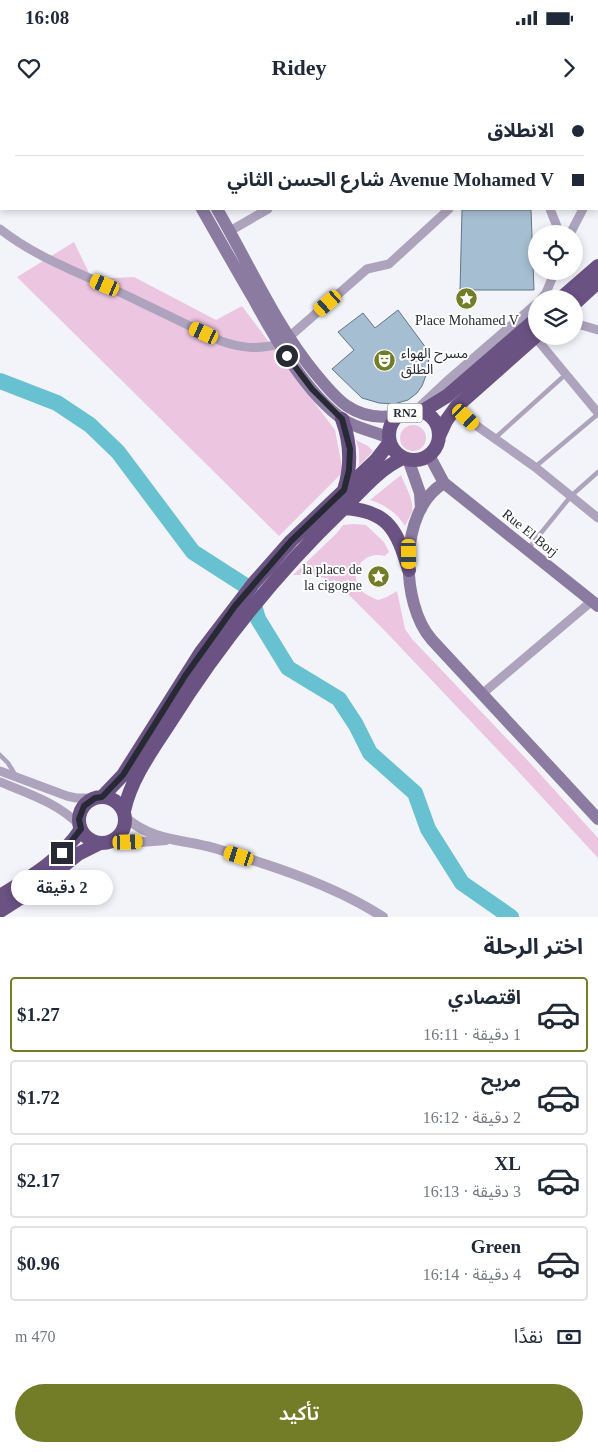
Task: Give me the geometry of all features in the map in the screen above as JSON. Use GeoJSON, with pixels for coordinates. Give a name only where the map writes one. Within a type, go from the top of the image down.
{"type":"FeatureCollection","features":[{"type":"Feature","properties":{"kind":"highway"},"geometry":{"type":"LineString","coordinates":[[570,290],[598,266]]}},
{"type":"Feature","properties":{"kind":"highway"},"geometry":{"type":"LineString","coordinates":[[583,296],[598,282]]}},
{"type":"Feature","properties":{"kind":"highway","name":"RN2"},"geometry":{"type":"LineString","coordinates":[[528,326],[447,396],[394,421],[390,432],[390,440],[395,451],[406,458],[416,460],[430,455],[435,450],[446,421],[456,407],[528,344]]}},
{"type":"Feature","properties":{"kind":"highway","name":"RN2"},"geometry":{"type":"LineString","coordinates":[[413,412],[427,414],[436,424],[439,436]]}},
{"type":"Feature","properties":{"kind":"highway"},"geometry":{"type":"LineString","coordinates":[[342,419],[350,449],[349,470],[344,490]]}},
{"type":"Feature","properties":{"kind":"highway","name":"RN2"},"geometry":{"type":"LineString","coordinates":[[106,842],[123,831],[125,814],[133,783],[191,679],[235,606],[296,545],[344,490],[376,460],[390,440]]}},
{"type":"Feature","properties":{"kind":"highway","name":"RN2"},"geometry":{"type":"LineString","coordinates":[[296,545],[343,508],[384,469],[406,458]]}},
{"type":"Feature","properties":{"kind":"highway"},"geometry":{"type":"LineString","coordinates":[[343,508],[359,509],[374,514],[387,523],[397,536],[409,570]]}},
{"type":"Feature","properties":{"kind":"highway","name":"RN2"},"geometry":{"type":"LineString","coordinates":[[0,896],[62,853],[80,828],[80,812],[84,806],[98,797],[123,775],[191,679]]}},
{"type":"Feature","properties":{"kind":"highway"},"geometry":{"type":"LineString","coordinates":[[98,797],[115,801],[125,814]]}},
{"type":"Feature","properties":{"kind":"highway"},"geometry":{"type":"LineString","coordinates":[[80,828],[88,839],[106,842]]}},
{"type":"Feature","properties":{"kind":"highway"},"geometry":{"type":"LineString","coordinates":[[0,911],[48,879],[78,854],[106,842]]}},
{"type":"Feature","properties":{"kind":"main road"},"geometry":{"type":"LineString","coordinates":[[203,210],[312,389],[342,419],[390,440]]}},
{"type":"Feature","properties":{"kind":"main road"},"geometry":{"type":"LineString","coordinates":[[218,210],[230,231],[284,341],[322,381],[347,406],[373,416],[382,417],[413,412]]}},
{"type":"Feature","properties":{"kind":"main road"},"geometry":{"type":"LineString","coordinates":[[430,455],[444,483],[430,495],[421,510],[410,539],[409,570],[416,614],[420,623],[432,640],[598,819]]}},
{"type":"Feature","properties":{"kind":"main road"},"geometry":{"type":"LineString","coordinates":[[406,458],[420,492],[421,510]]}},
{"type":"Feature","properties":{"kind":"main road","name":"Rue El Borj"},"geometry":{"type":"LineString","coordinates":[[444,483],[595,603]]}},
{"type":"Feature","properties":{"kind":"street"},"geometry":{"type":"LineString","coordinates":[[230,231],[266,210]]}},
{"type":"Feature","properties":{"kind":"street"},"geometry":{"type":"LineString","coordinates":[[0,228],[22,245],[51,262],[105,285],[221,341],[255,349],[284,341],[368,269],[389,264],[448,210]]}},
{"type":"Feature","properties":{"kind":"street"},"geometry":{"type":"LineString","coordinates":[[550,210],[556,225]]}},
{"type":"Feature","properties":{"kind":"street"},"geometry":{"type":"LineString","coordinates":[[575,225],[582,210]]}},
{"type":"Feature","properties":{"kind":"street"},"geometry":{"type":"LineString","coordinates":[[413,412],[528,311]]}},
{"type":"Feature","properties":{"kind":"street"},"geometry":{"type":"LineString","coordinates":[[583,326],[598,330]]}},
{"type":"Feature","properties":{"kind":"street"},"geometry":{"type":"LineString","coordinates":[[542,345],[598,413]]}},
{"type":"Feature","properties":{"kind":"street"},"geometry":{"type":"LineString","coordinates":[[456,407],[477,426],[535,467],[598,518]]}},
{"type":"Feature","properties":{"kind":"street"},"geometry":{"type":"LineString","coordinates":[[482,694],[595,603]]}},
{"type":"Feature","properties":{"kind":"street"},"geometry":{"type":"LineString","coordinates":[[0,771],[67,796],[76,798],[98,797]]}},
{"type":"Feature","properties":{"kind":"street"},"geometry":{"type":"LineString","coordinates":[[12,787],[16,777]]}},
{"type":"Feature","properties":{"kind":"street"},"geometry":{"type":"LineString","coordinates":[[0,782],[59,809],[80,828]]}},
{"type":"Feature","properties":{"kind":"street"},"geometry":{"type":"LineString","coordinates":[[125,814],[142,830],[172,840],[213,848],[289,874],[356,901],[383,917]]}},
{"type":"Feature","properties":{"kind":"street"},"geometry":{"type":"LineString","coordinates":[[106,842],[172,840]]}},
{"type":"Feature","properties":{"kind":"lane"},"geometry":{"type":"LineString","coordinates":[[494,439],[566,374]]}},
{"type":"Feature","properties":{"kind":"lane"},"geometry":{"type":"LineString","coordinates":[[535,467],[598,413]]}},
{"type":"Feature","properties":{"kind":"lane"},"geometry":{"type":"LineString","coordinates":[[527,550],[571,496],[598,472]]}},
{"type":"Feature","properties":{"kind":"lane"},"geometry":{"type":"LineString","coordinates":[[0,755],[8,763],[16,777]]}},
{"type":"Feature","properties":{"kind":"shaded area"},"geometry":{"type":"Polygon","coordinates":[[[74,242],[92,279],[134,277],[216,320],[242,306],[335,430],[343,472],[279,536],[17,277],[74,242]]]}},
{"type":"Feature","properties":{"kind":"shaded area"},"geometry":{"type":"Polygon","coordinates":[[[413,425],[423,428],[426,438],[423,448],[413,451],[403,448],[400,438],[403,428],[413,425]]]}},
{"type":"Feature","properties":{"kind":"shaded area"},"geometry":{"type":"Polygon","coordinates":[[[356,440],[373,451],[359,466],[359,450],[356,440]]]}},
{"type":"Feature","properties":{"kind":"shaded area"},"geometry":{"type":"Polygon","coordinates":[[[401,475],[412,506],[405,526],[399,517],[390,510],[370,500],[401,475]]]}},
{"type":"Feature","properties":{"kind":"shaded area"},"geometry":{"type":"Polygon","coordinates":[[[343,525],[366,525],[384,542],[389,552],[385,556],[370,556],[360,564],[356,576],[361,590],[378,600],[397,591],[405,629],[412,639],[531,764],[598,838],[598,858],[516,769],[347,593],[324,578],[312,575],[293,575],[343,525]]]}},
{"type":"Feature","properties":{"kind":"building"},"geometry":{"type":"Polygon","coordinates":[[[462,210],[531,210],[532,225],[528,225],[528,280],[534,280],[534,290],[460,290],[462,210]]]}},
{"type":"Feature","properties":{"kind":"building","name":"مسرح الهواء الطلق"},"geometry":{"type":"Polygon","coordinates":[[[398,310],[429,352],[428,370],[422,386],[408,400],[394,404],[379,403],[362,398],[332,369],[354,350],[338,332],[363,313],[375,328],[398,310]]]}},
{"type":"Feature","properties":{"kind":"waterway"},"geometry":{"type":"LineString","coordinates":[[0,381],[57,403],[90,425],[118,452],[193,552],[249,588],[258,619],[288,668],[339,699],[356,725],[370,753],[415,793],[428,829],[462,883],[511,917]]}},
{"type":"Feature","properties":{"kind":"place","name":"Place Mohamed V"},"geometry":{"type":"Point","coordinates":[467,298]}},
{"type":"Feature","properties":{"kind":"place","name":"مسرح الهواء الطلق"},"geometry":{"type":"Point","coordinates":[385,361]}},
{"type":"Feature","properties":{"kind":"place","name":"la place de la cigogne"},"geometry":{"type":"Point","coordinates":[378,577]}},
{"type":"Feature","properties":{"kind":"route"},"geometry":{"type":"LineString","coordinates":[[62,853],[76,838],[81,829],[79,819],[80,812],[84,806],[95,798],[102,797],[123,775],[185,676],[235,606],[291,541],[344,490],[349,470],[350,449],[342,419],[312,389],[287,356]]}}]}
